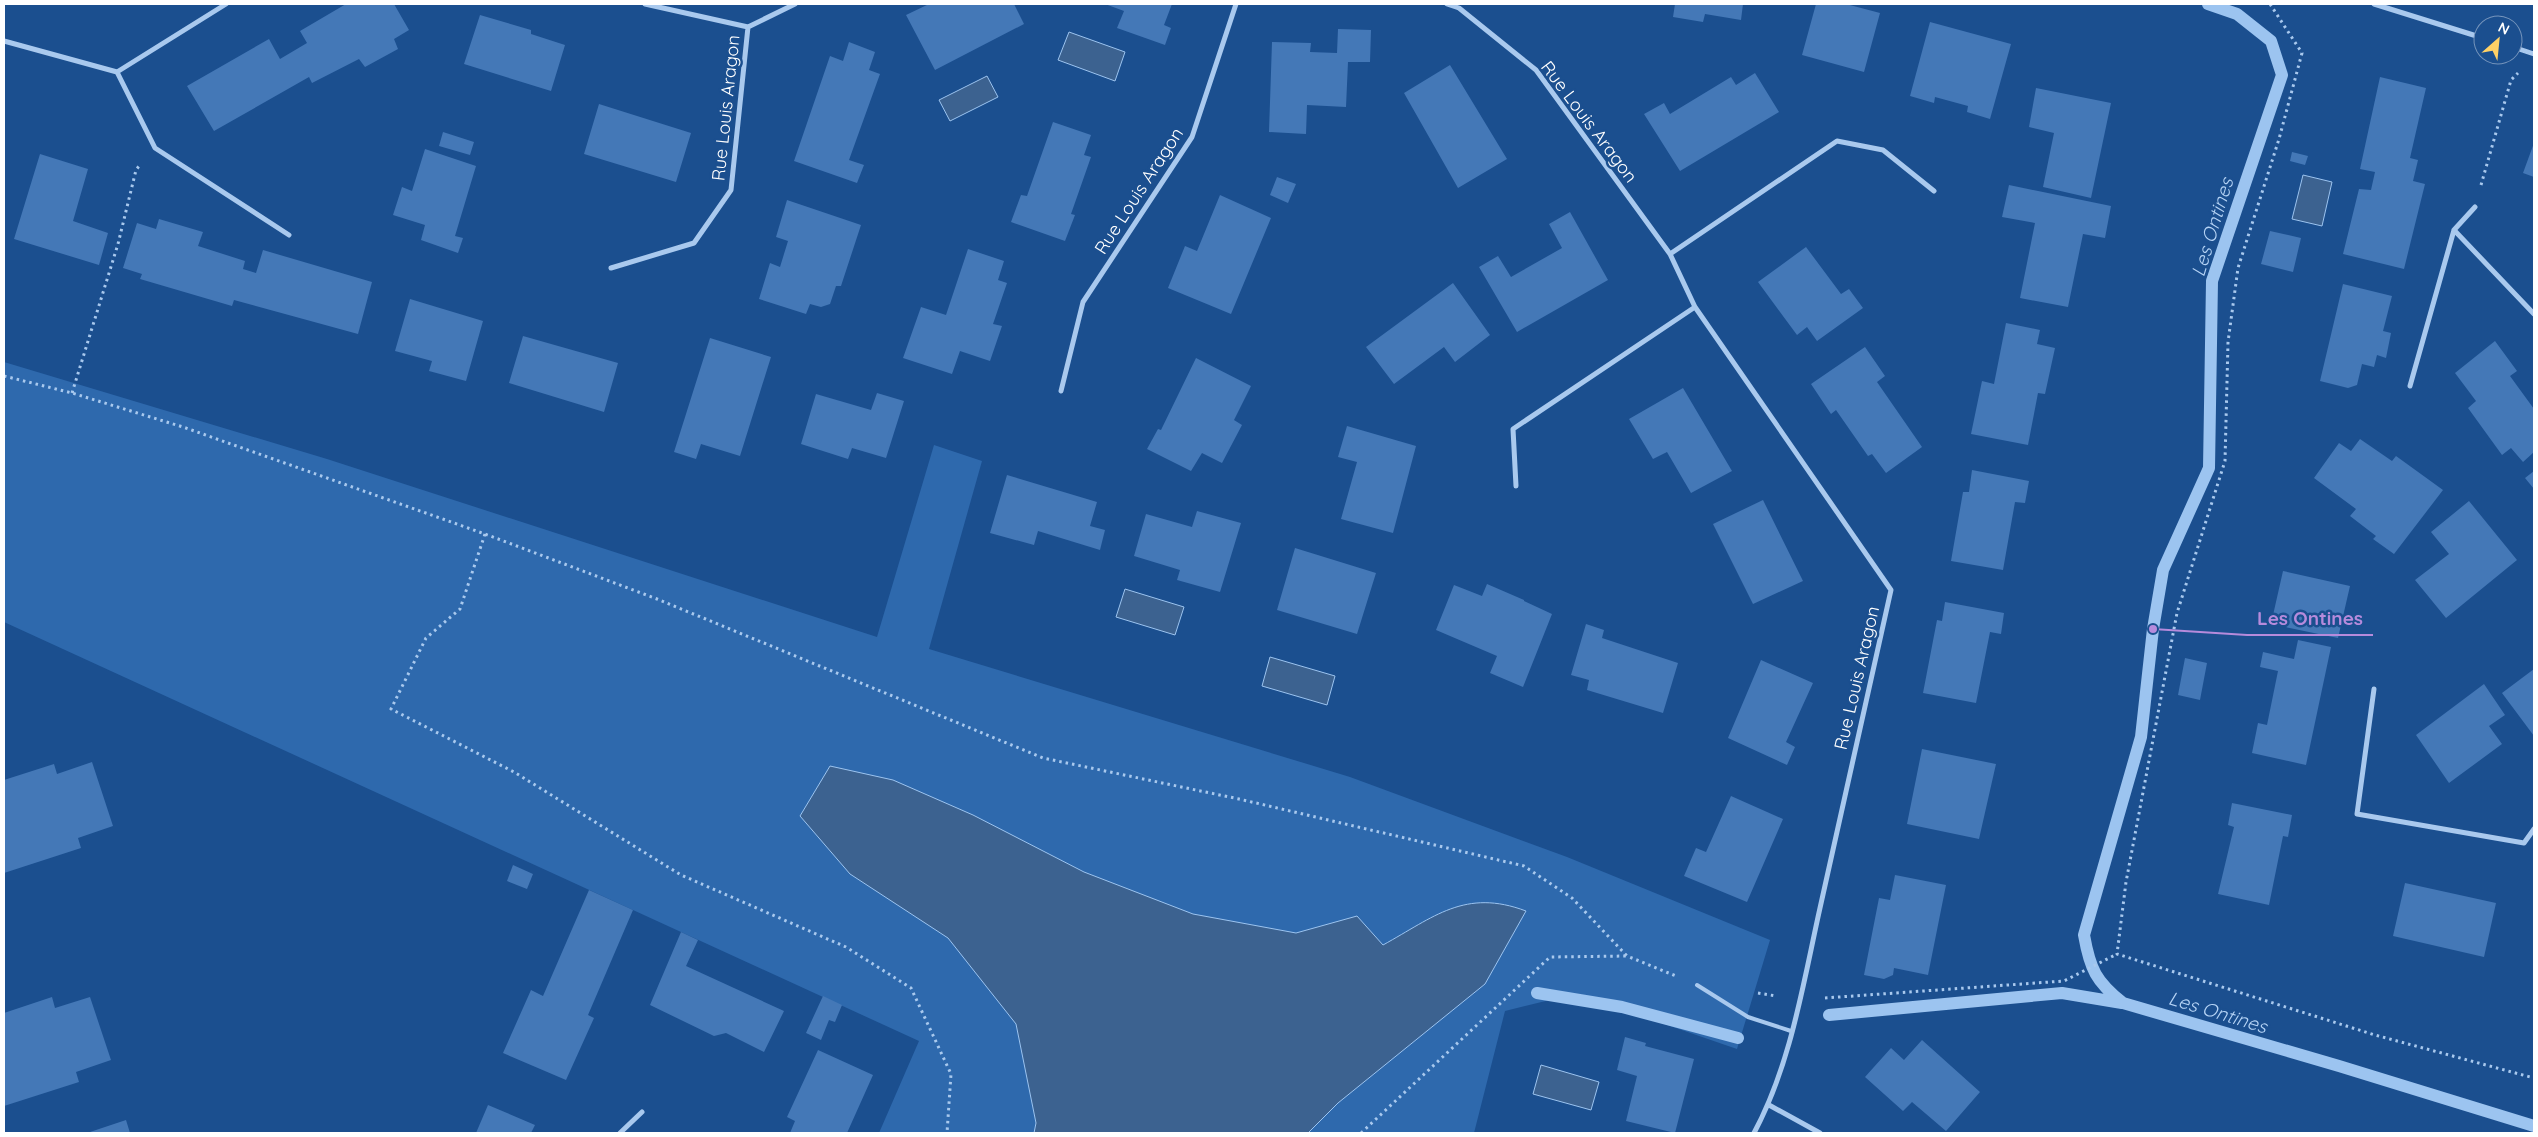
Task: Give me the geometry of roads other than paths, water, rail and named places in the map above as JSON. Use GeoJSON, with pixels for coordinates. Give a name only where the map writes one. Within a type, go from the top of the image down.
{"type":"FeatureCollection","features":[{"type":"Feature","properties":{"kind":"street"},"geometry":{"type":"LineString","coordinates":[[4,41],[117,72],[226,4]]}},
{"type":"Feature","properties":{"kind":"street","name":"Rue Louis Aragon"},"geometry":{"type":"LineString","coordinates":[[645,4],[748,27],[794,4]]}},
{"type":"Feature","properties":{"kind":"street","name":"Rue Louis Aragon"},"geometry":{"type":"LineString","coordinates":[[1061,391],[1083,302],[1192,137],[1236,4]]}},
{"type":"Feature","properties":{"kind":"street","name":"Rue Louis Aragon"},"geometry":{"type":"LineString","coordinates":[[1447,4],[1459,8],[1536,70],[1670,254],[1695,308],[1891,590],[1800,999],[1769,1105],[1754,1133]]}},
{"type":"Feature","properties":{"kind":"street"},"geometry":{"type":"LineString","coordinates":[[2374,4],[2473,35]]}},
{"type":"Feature","properties":{"kind":"street","name":"Rue Louis Aragon"},"geometry":{"type":"LineString","coordinates":[[611,268],[694,243],[730,190],[748,27]]}},
{"type":"Feature","properties":{"kind":"street"},"geometry":{"type":"LineString","coordinates":[[117,72],[155,148],[289,235]]}},
{"type":"Feature","properties":{"kind":"street"},"geometry":{"type":"LineString","coordinates":[[1670,254],[1837,141],[1883,150],[1934,191]]}},
{"type":"Feature","properties":{"kind":"street"},"geometry":{"type":"LineString","coordinates":[[2410,386],[2454,230],[2474,207]]}},
{"type":"Feature","properties":{"kind":"street"},"geometry":{"type":"LineString","coordinates":[[2454,230],[2534,314]]}},
{"type":"Feature","properties":{"kind":"street"},"geometry":{"type":"LineString","coordinates":[[1516,486],[1513,429],[1695,308]]}},
{"type":"Feature","properties":{"kind":"street"},"geometry":{"type":"LineString","coordinates":[[2374,689],[2357,814],[2524,843],[2534,829]]}},
{"type":"Feature","properties":{"kind":"street"},"geometry":{"type":"LineString","coordinates":[[1769,1105],[1820,1133]]}},
{"type":"Feature","properties":{"kind":"street"},"geometry":{"type":"LineString","coordinates":[[620,1133],[642,1112]]}},
{"type":"Feature","properties":{"kind":"lane"},"geometry":{"type":"LineString","coordinates":[[1697,985],[1748,1017],[1791,1031]]}},
{"type":"Feature","properties":{"kind":"waterway","name":"Les Ontines"},"geometry":{"type":"LineString","coordinates":[[2208,4],[2237,14],[2271,41],[2282,75],[2212,281],[2209,468],[2163,570],[2153,629],[2141,737],[2084,935],[2089,957],[2100,981],[2123,1003],[2339,1066],[2534,1126]]}},
{"type":"Feature","properties":{"kind":"waterway"},"geometry":{"type":"LineString","coordinates":[[1537,993],[1622,1007],[1738,1038]]}},
{"type":"Feature","properties":{"kind":"waterway"},"geometry":{"type":"LineString","coordinates":[[1829,1015],[2062,993],[2122,1003]]}},
{"type":"Feature","properties":{"kind":"place","name":"Les Ontines"},"geometry":{"type":"Point","coordinates":[2153,629]}}]}
